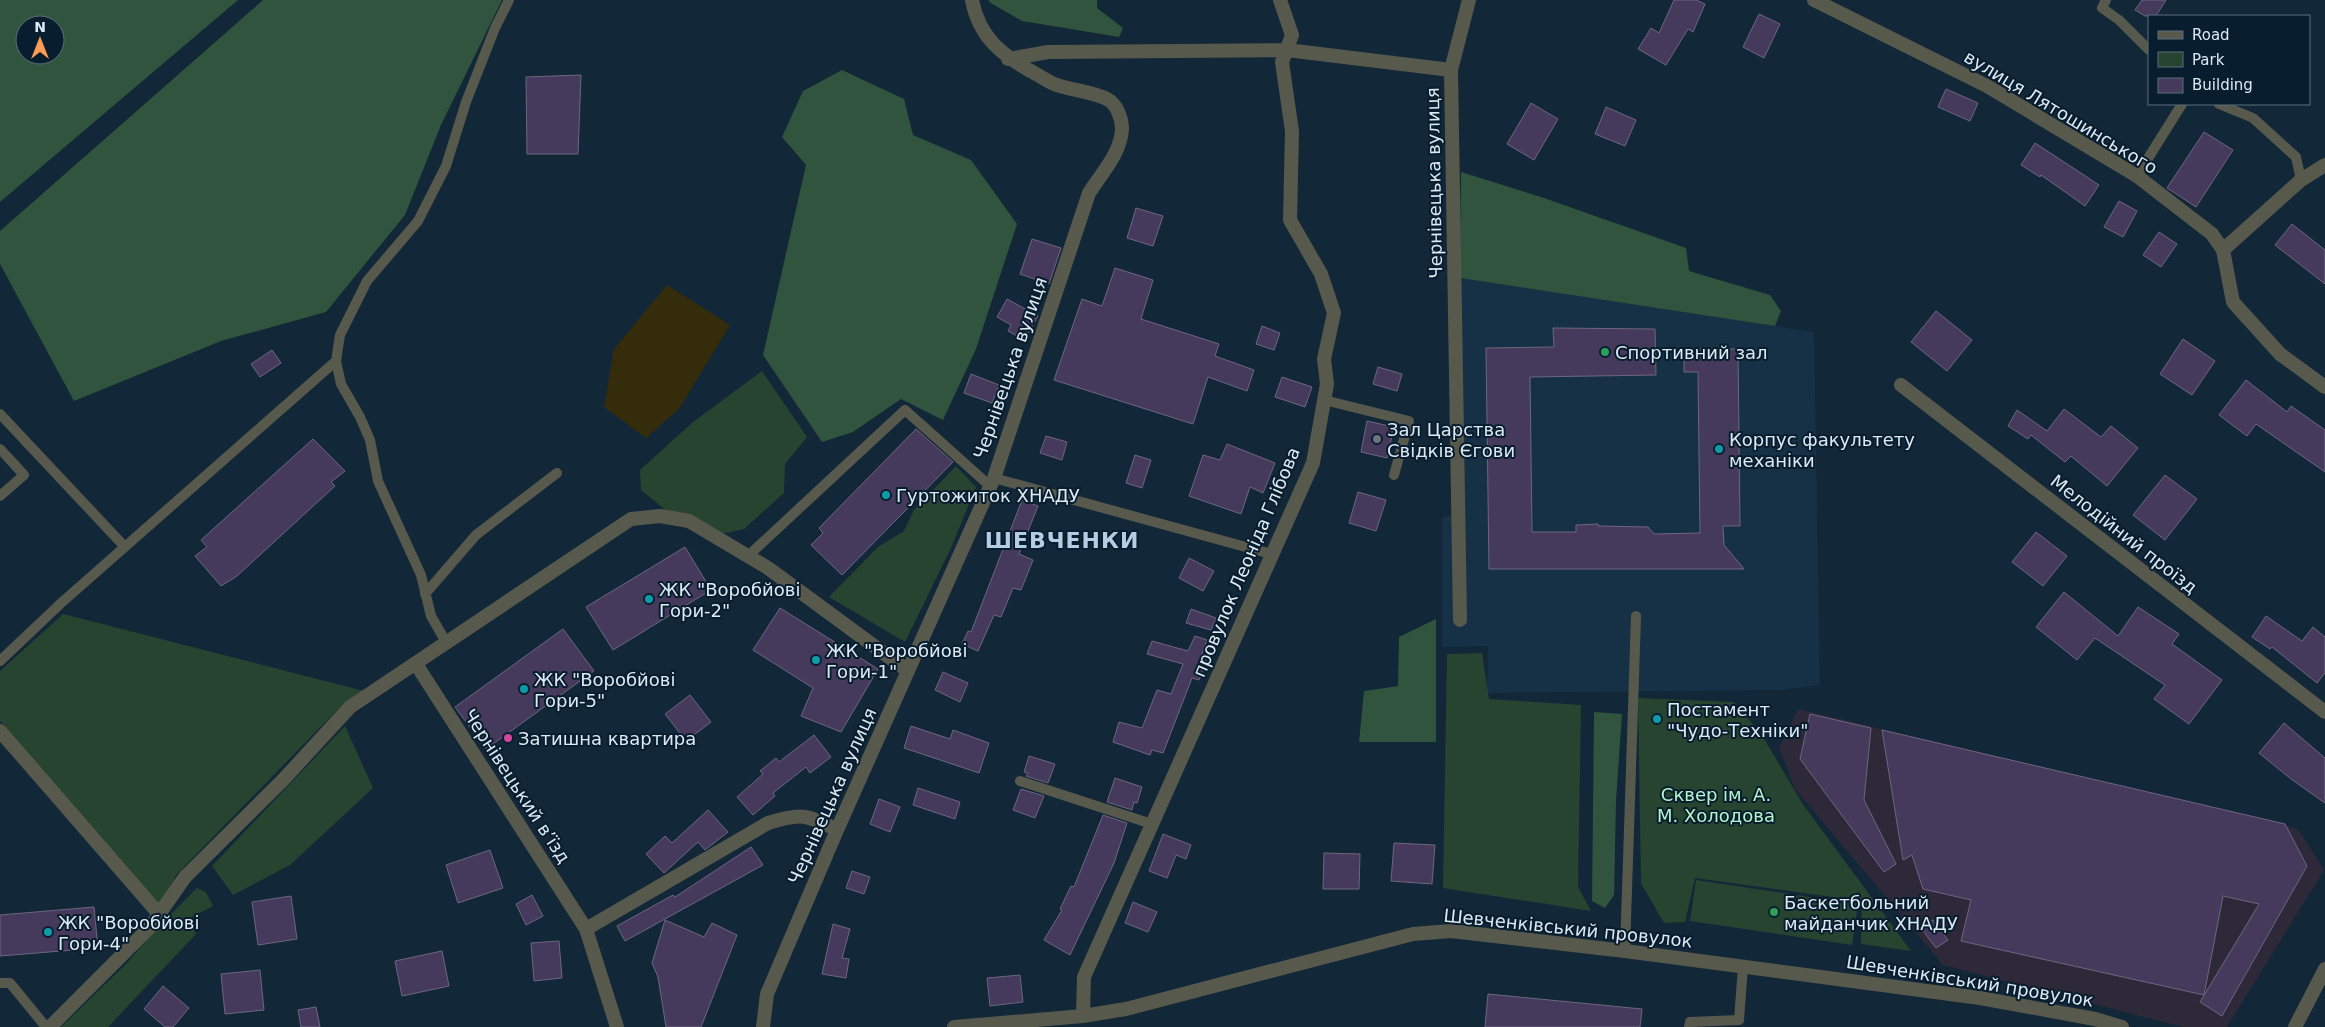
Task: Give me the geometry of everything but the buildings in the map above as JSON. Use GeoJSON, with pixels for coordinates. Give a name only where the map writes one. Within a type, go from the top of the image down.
{"type":"FeatureCollection","features":[{"type":"Feature","properties":{"kind":"street","name":"Чернівецька вулиця"},"geometry":{"type":"LineString","coordinates":[[763,1027],[767,994],[837,830],[992,482],[1089,193],[1116,151],[1122,129],[1115,107],[1108,99],[1057,86],[1008,59],[985,34],[975,18],[972,0]]}},
{"type":"Feature","properties":{"kind":"street","name":"провулок Леоніда Глібова"},"geometry":{"type":"LineString","coordinates":[[1083,1016],[1084,977],[1313,463],[1327,384],[1324,359],[1334,313],[1321,274],[1290,220],[1292,131],[1282,62],[1292,35],[1280,0]]}},
{"type":"Feature","properties":{"kind":"street"},"geometry":{"type":"LineString","coordinates":[[1451,70],[1469,0]]}},
{"type":"Feature","properties":{"kind":"street","name":"вулиця Лятошинського"},"geometry":{"type":"LineString","coordinates":[[1814,0],[1987,86],[2136,176],[2212,234],[2223,250],[2233,302],[2280,354],[2325,387]]}},
{"type":"Feature","properties":{"kind":"street","name":"Чернівецька вулиця"},"geometry":{"type":"LineString","coordinates":[[1008,59],[1048,52],[1287,50],[1451,70],[1460,620]]}},
{"type":"Feature","properties":{"kind":"street"},"geometry":{"type":"LineString","coordinates":[[2223,250],[2301,180],[2325,165]]}},
{"type":"Feature","properties":{"kind":"street","name":"Мелодійний проїзд"},"geometry":{"type":"LineString","coordinates":[[1901,386],[2325,712]]}},
{"type":"Feature","properties":{"kind":"street"},"geometry":{"type":"LineString","coordinates":[[50,1027],[150,928],[185,877],[283,780],[350,707],[631,519],[660,516],[689,521],[768,568],[908,671]]}},
{"type":"Feature","properties":{"kind":"street","name":"Чернівецький вʼїзд"},"geometry":{"type":"LineString","coordinates":[[416,664],[586,929],[617,1027]]}},
{"type":"Feature","properties":{"kind":"street"},"geometry":{"type":"LineString","coordinates":[[0,731],[159,914]]}},
{"type":"Feature","properties":{"kind":"street"},"geometry":{"type":"LineString","coordinates":[[586,929],[768,823],[793,816],[815,818],[837,830]]}},
{"type":"Feature","properties":{"kind":"street","name":"Шевченківський провулок"},"geometry":{"type":"LineString","coordinates":[[954,1027],[992,1026],[1083,1016],[1126,1009],[1413,934],[1451,931],[1625,951],[1980,998],[2094,1023],[2122,1027]]}},
{"type":"Feature","properties":{"kind":"street"},"geometry":{"type":"LineString","coordinates":[[2295,1027],[2325,969]]}},
{"type":"Feature","properties":{"kind":"lane"},"geometry":{"type":"LineString","coordinates":[[446,642],[431,616],[420,574],[378,481],[370,440],[360,416],[341,384],[336,361],[340,335],[367,281],[418,221],[446,166],[470,93],[495,28],[509,0]]}},
{"type":"Feature","properties":{"kind":"lane"},"geometry":{"type":"LineString","coordinates":[[2106,0],[2102,8],[2119,20],[2148,49]]}},
{"type":"Feature","properties":{"kind":"lane"},"geometry":{"type":"LineString","coordinates":[[2136,176],[2181,105]]}},
{"type":"Feature","properties":{"kind":"lane"},"geometry":{"type":"LineString","coordinates":[[2221,105],[2253,118],[2296,156],[2301,180]]}},
{"type":"Feature","properties":{"kind":"lane"},"geometry":{"type":"LineString","coordinates":[[0,661],[124,547],[336,361]]}},
{"type":"Feature","properties":{"kind":"lane"},"geometry":{"type":"LineString","coordinates":[[1324,400],[1409,421],[1394,475]]}},
{"type":"Feature","properties":{"kind":"lane"},"geometry":{"type":"LineString","coordinates":[[748,556],[906,410],[992,482],[1271,554]]}},
{"type":"Feature","properties":{"kind":"lane"},"geometry":{"type":"LineString","coordinates":[[0,414],[124,547]]}},
{"type":"Feature","properties":{"kind":"lane"},"geometry":{"type":"LineString","coordinates":[[0,449],[24,475],[0,496]]}},
{"type":"Feature","properties":{"kind":"lane"},"geometry":{"type":"LineString","coordinates":[[425,594],[476,535],[557,473]]}},
{"type":"Feature","properties":{"kind":"lane"},"geometry":{"type":"LineString","coordinates":[[1625,951],[1636,616]]}},
{"type":"Feature","properties":{"kind":"lane"},"geometry":{"type":"LineString","coordinates":[[1020,781],[1152,824]]}},
{"type":"Feature","properties":{"kind":"lane"},"geometry":{"type":"LineString","coordinates":[[1690,1027],[1690,1022],[1739,1020],[1743,967]]}},
{"type":"Feature","properties":{"kind":"lane"},"geometry":{"type":"LineString","coordinates":[[0,983],[10,983],[46,1027]]}},
{"type":"Feature","properties":{"kind":"shaded area"},"geometry":{"type":"Polygon","coordinates":[[[1454,277],[1814,332],[1820,685],[1780,690],[1487,693],[1488,646],[1442,647],[1442,517],[1458,515],[1454,277]]]}},
{"type":"Feature","properties":{"kind":"shaded area"},"geometry":{"type":"Polygon","coordinates":[[[1798,709],[2298,829],[2324,870],[2227,1027],[2183,1027],[1943,965],[1795,789],[1779,748],[1798,709]]]}},
{"type":"Feature","properties":{"kind":"green space"},"geometry":{"type":"Polygon","coordinates":[[[0,0],[238,0],[0,202],[0,0]]]}},
{"type":"Feature","properties":{"kind":"green space"},"geometry":{"type":"Polygon","coordinates":[[[263,0],[502,0],[441,125],[405,215],[326,312],[221,341],[74,401],[0,264],[0,231],[263,0]]]}},
{"type":"Feature","properties":{"kind":"green space"},"geometry":{"type":"Polygon","coordinates":[[[989,0],[1097,0],[1097,8],[1123,28],[1119,37],[1022,21],[989,2],[989,0]]]}},
{"type":"Feature","properties":{"kind":"green space"},"geometry":{"type":"Polygon","coordinates":[[[842,70],[904,99],[913,135],[971,160],[1017,224],[976,349],[943,420],[901,399],[853,432],[822,442],[763,355],[806,165],[782,137],[803,91],[842,70]]]}},
{"type":"Feature","properties":{"kind":"green space"},"geometry":{"type":"Polygon","coordinates":[[[1461,172],[1544,198],[1686,248],[1689,271],[1770,295],[1781,311],[1775,326],[1460,278],[1461,172]]]}},
{"type":"Feature","properties":{"kind":"green space"},"geometry":{"type":"Polygon","coordinates":[[[762,371],[807,437],[785,464],[784,493],[744,529],[721,534],[668,512],[641,490],[640,470],[693,422],[762,371]]]}},
{"type":"Feature","properties":{"kind":"green space"},"geometry":{"type":"Polygon","coordinates":[[[956,466],[976,487],[951,548],[905,642],[829,597],[878,547],[904,531],[914,510],[956,466]]]}},
{"type":"Feature","properties":{"kind":"green space"},"geometry":{"type":"Polygon","coordinates":[[[63,614],[364,691],[345,702],[177,874],[159,905],[0,721],[0,671],[63,614]]]}},
{"type":"Feature","properties":{"kind":"green space"},"geometry":{"type":"Polygon","coordinates":[[[1436,619],[1436,742],[1359,742],[1364,691],[1398,686],[1399,637],[1436,619]]]}},
{"type":"Feature","properties":{"kind":"green space"},"geometry":{"type":"Polygon","coordinates":[[[1482,653],[1489,699],[1581,705],[1578,887],[1591,911],[1443,888],[1447,654],[1482,653]]]}},
{"type":"Feature","properties":{"kind":"green space","name":"Сквер ім. А. М. Холодова"},"geometry":{"type":"Polygon","coordinates":[[[1638,698],[1734,702],[1762,735],[1802,803],[1911,951],[1861,944],[1862,901],[1695,878],[1685,922],[1664,923],[1641,883],[1638,698]]]}},
{"type":"Feature","properties":{"kind":"green space"},"geometry":{"type":"Polygon","coordinates":[[[1594,712],[1622,714],[1616,801],[1614,895],[1605,908],[1592,901],[1594,712]]]}},
{"type":"Feature","properties":{"kind":"green space"},"geometry":{"type":"Polygon","coordinates":[[[345,726],[373,788],[290,865],[233,895],[212,866],[345,726]]]}},
{"type":"Feature","properties":{"kind":"green space","name":"Баскетбольний майданчик ХНАДУ"},"geometry":{"type":"Polygon","coordinates":[[[1696,880],[1858,904],[1852,945],[1690,921],[1696,880]]]}},
{"type":"Feature","properties":{"kind":"green space"},"geometry":{"type":"Polygon","coordinates":[[[197,888],[206,892],[213,906],[190,918],[196,934],[108,1027],[61,1027],[127,963],[158,927],[197,888]]]}},
{"type":"Feature","properties":{"kind":"sand"},"geometry":{"type":"Polygon","coordinates":[[[667,285],[730,325],[679,409],[646,438],[604,407],[614,349],[667,285]]]}},
{"type":"Feature","properties":{"kind":"place","name":"Спортивний зал"},"geometry":{"type":"Point","coordinates":[1605,352]}},
{"type":"Feature","properties":{"kind":"place","name":"Зал Царства Свідків Єгови"},"geometry":{"type":"Point","coordinates":[1377,439]}},
{"type":"Feature","properties":{"kind":"place","name":"Корпус факультету механіки"},"geometry":{"type":"Point","coordinates":[1719,449]}},
{"type":"Feature","properties":{"kind":"place","name":"Гуртожиток ХНАДУ"},"geometry":{"type":"Point","coordinates":[886,495]}},
{"type":"Feature","properties":{"kind":"place","name":"ЖК \"Воробйові Гори-2\""},"geometry":{"type":"Point","coordinates":[649,599]}},
{"type":"Feature","properties":{"kind":"place","name":"ЖК \"Воробйові Гори-1\""},"geometry":{"type":"Point","coordinates":[816,660]}},
{"type":"Feature","properties":{"kind":"place","name":"ЖК \"Воробйові Гори-5\""},"geometry":{"type":"Point","coordinates":[524,689]}},
{"type":"Feature","properties":{"kind":"place","name":"Постамент \"Чудо-Техніки\""},"geometry":{"type":"Point","coordinates":[1657,719]}},
{"type":"Feature","properties":{"kind":"place","name":"Затишна квартира"},"geometry":{"type":"Point","coordinates":[508,738]}},
{"type":"Feature","properties":{"kind":"place","name":"Баскетбольний майданчик ХНАДУ"},"geometry":{"type":"Point","coordinates":[1774,912]}},
{"type":"Feature","properties":{"kind":"place","name":"ЖК \"Воробйові Гори-4\""},"geometry":{"type":"Point","coordinates":[48,932]}},
{"type":"Feature","properties":{"kind":"district","name":"ШЕВЧЕНКИ"},"geometry":{"type":"Point","coordinates":[1062,540]}}]}
